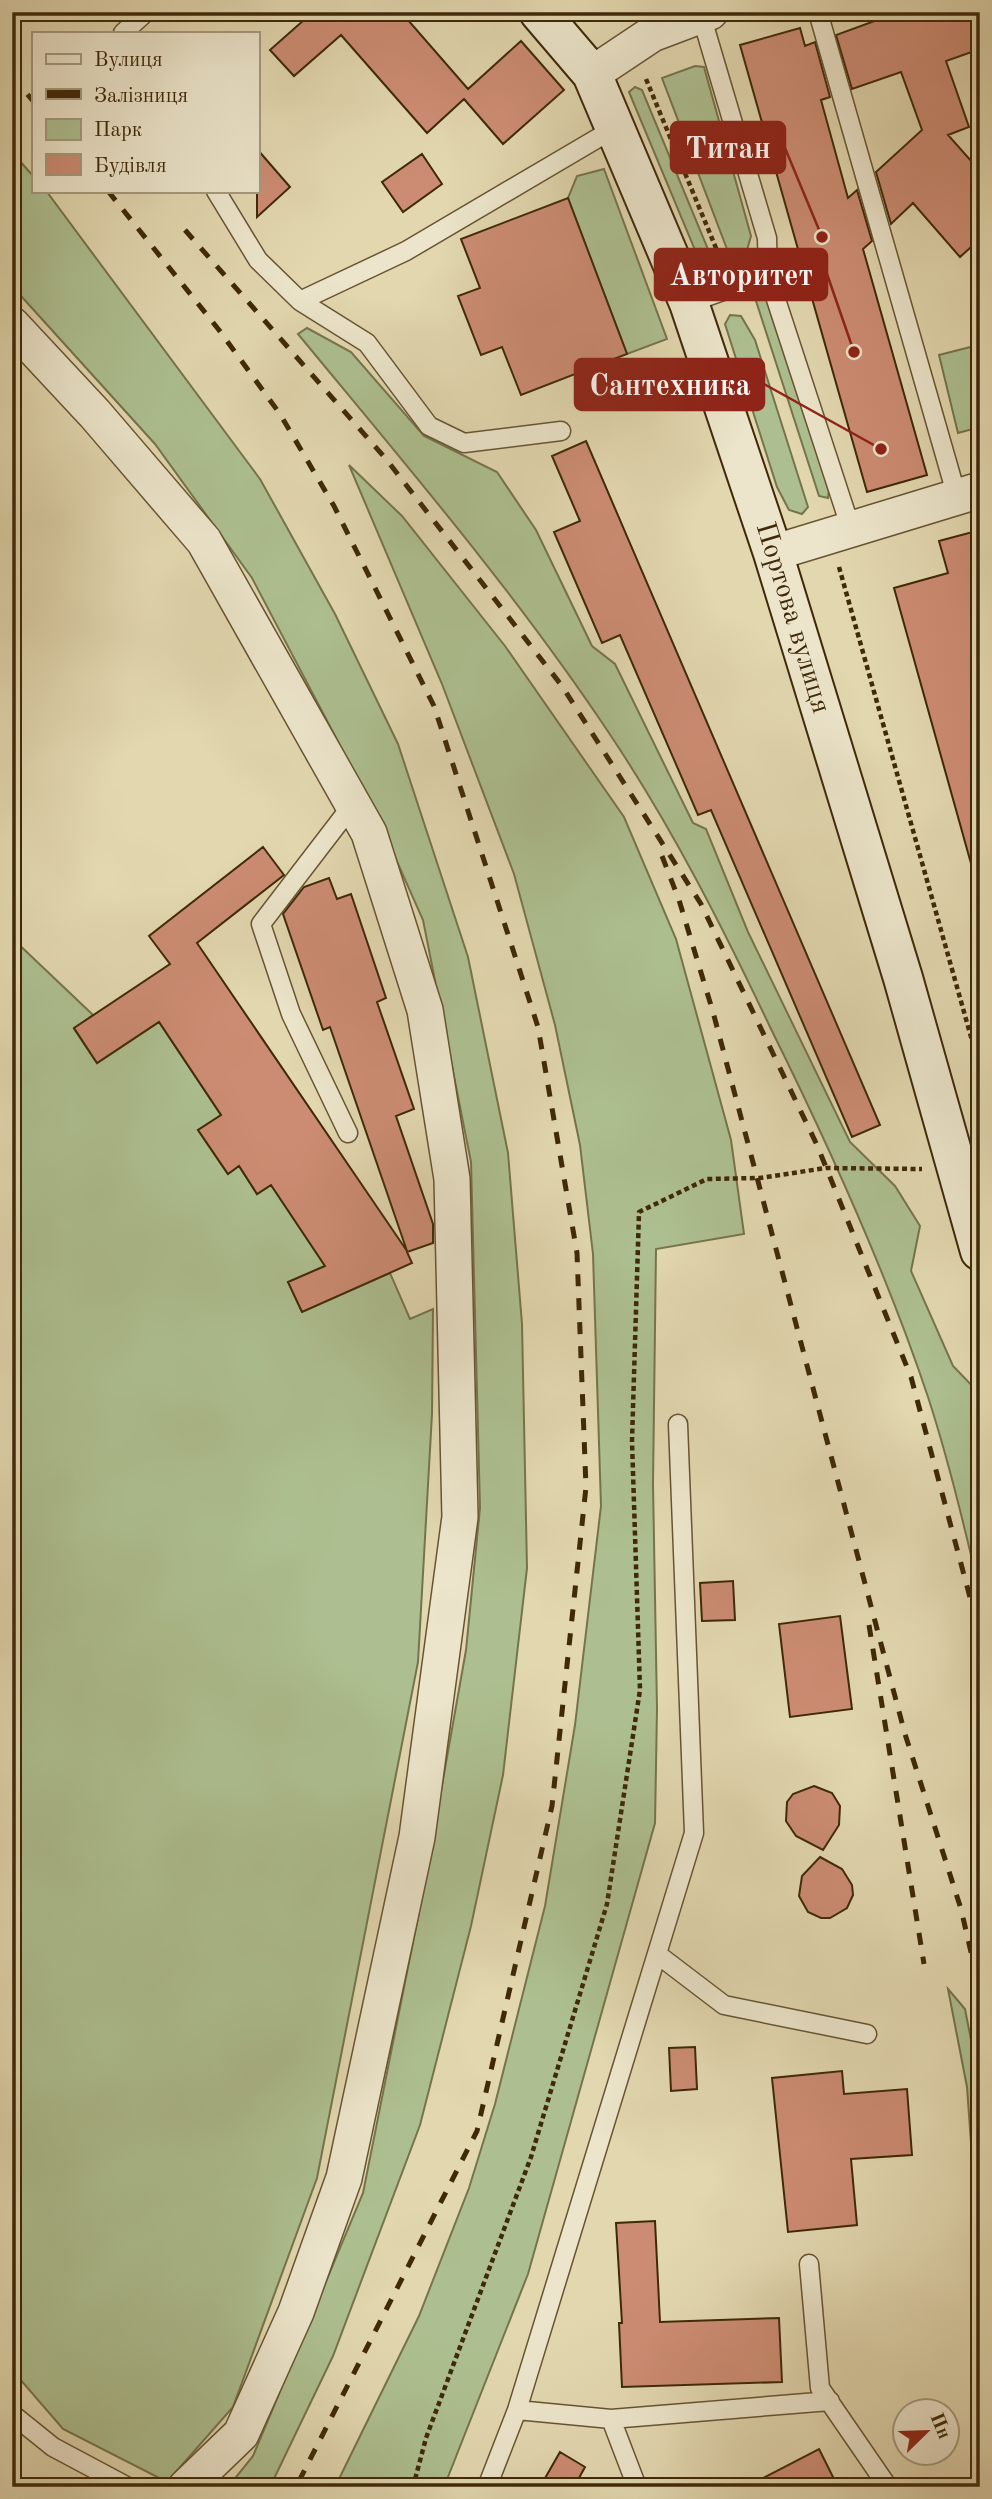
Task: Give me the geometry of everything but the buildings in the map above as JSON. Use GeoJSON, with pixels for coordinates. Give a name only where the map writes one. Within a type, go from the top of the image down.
{"type":"FeatureCollection","features":[{"type":"Feature","properties":{"kind":"main road","name":"Портова вулиця"},"geometry":{"type":"LineString","coordinates":[[539,12],[592,74],[689,303],[773,553],[903,978],[958,1170],[974,1209],[980,1251]]}},
{"type":"Feature","properties":{"kind":"street"},"geometry":{"type":"LineString","coordinates":[[592,74],[652,34],[705,14]]}},
{"type":"Feature","properties":{"kind":"street"},"geometry":{"type":"LineString","coordinates":[[12,325],[95,414],[204,541],[369,833],[425,1010],[452,1179],[460,1517],[417,1837],[344,2178],[296,2312],[240,2434],[186,2487]]}},
{"type":"Feature","properties":{"kind":"street"},"geometry":{"type":"LineString","coordinates":[[773,553],[968,493]]}},
{"type":"Feature","properties":{"kind":"lane"},"geometry":{"type":"LineString","coordinates":[[124,32],[146,12]]}},
{"type":"Feature","properties":{"kind":"lane"},"geometry":{"type":"LineString","coordinates":[[818,12],[968,493]]}},
{"type":"Feature","properties":{"kind":"lane"},"geometry":{"type":"LineString","coordinates":[[705,14],[767,238],[768,275],[850,529]]}},
{"type":"Feature","properties":{"kind":"lane"},"geometry":{"type":"LineString","coordinates":[[300,301],[406,251],[615,128]]}},
{"type":"Feature","properties":{"kind":"lane"},"geometry":{"type":"LineString","coordinates":[[217,192],[258,260],[300,301],[367,343],[429,426],[464,443],[561,432]]}},
{"type":"Feature","properties":{"kind":"lane"},"geometry":{"type":"LineString","coordinates":[[689,303],[768,275]]}},
{"type":"Feature","properties":{"kind":"lane"},"geometry":{"type":"LineString","coordinates":[[348,1133],[290,1014],[261,924],[353,804]]}},
{"type":"Feature","properties":{"kind":"lane"},"geometry":{"type":"LineString","coordinates":[[487,2487],[517,2410],[694,1833],[678,1424]]}},
{"type":"Feature","properties":{"kind":"lane"},"geometry":{"type":"LineString","coordinates":[[657,1954],[724,2005],[867,2034]]}},
{"type":"Feature","properties":{"kind":"lane"},"geometry":{"type":"LineString","coordinates":[[809,2264],[820,2388],[888,2487]]}},
{"type":"Feature","properties":{"kind":"lane"},"geometry":{"type":"LineString","coordinates":[[517,2410],[611,2419],[830,2401]]}},
{"type":"Feature","properties":{"kind":"lane"},"geometry":{"type":"LineString","coordinates":[[12,2414],[53,2447],[128,2487]]}},
{"type":"Feature","properties":{"kind":"lane"},"geometry":{"type":"LineString","coordinates":[[611,2419],[637,2487]]}},
{"type":"Feature","properties":{"kind":"path"},"geometry":{"type":"LineString","coordinates":[[413,2487],[426,2438],[531,2157],[607,1904],[640,1690],[632,1441],[639,1212],[708,1179],[760,1178],[826,1168],[958,1170]]}},
{"type":"Feature","properties":{"kind":"green space"},"geometry":{"type":"Polygon","coordinates":[[[695,66],[704,67],[751,236],[747,250],[730,257],[662,78],[695,66]]]}},
{"type":"Feature","properties":{"kind":"green space"},"geometry":{"type":"Polygon","coordinates":[[[635,87],[642,90],[710,254],[711,261],[708,265],[700,262],[629,92],[635,87]]]}},
{"type":"Feature","properties":{"kind":"green space"},"geometry":{"type":"Polygon","coordinates":[[[12,152],[32,175],[32,192],[47,192],[260,479],[335,614],[398,744],[468,957],[508,1153],[522,1324],[527,1568],[503,1775],[471,1926],[420,2125],[333,2356],[270,2487],[228,2487],[253,2456],[363,2193],[424,1887],[466,1650],[480,1508],[471,1162],[423,920],[375,812],[252,578],[155,444],[12,286],[12,152]]]}},
{"type":"Feature","properties":{"kind":"green space"},"geometry":{"type":"Polygon","coordinates":[[[604,169],[667,339],[627,354],[568,198],[577,176],[604,169]]]}},
{"type":"Feature","properties":{"kind":"green space"},"geometry":{"type":"Polygon","coordinates":[[[762,297],[769,300],[829,489],[828,498],[819,496],[756,301],[762,297]]]}},
{"type":"Feature","properties":{"kind":"green space"},"geometry":{"type":"Polygon","coordinates":[[[730,315],[741,316],[755,340],[808,507],[802,514],[789,510],[777,487],[725,324],[730,315]]]}},
{"type":"Feature","properties":{"kind":"green space"},"geometry":{"type":"Polygon","coordinates":[[[307,328],[351,352],[424,436],[497,472],[536,530],[592,646],[615,664],[693,823],[706,829],[748,932],[850,1142],[895,1186],[920,1226],[911,1271],[953,1366],[980,1394],[980,1594],[943,1446],[894,1303],[815,1119],[696,880],[634,771],[575,683],[459,530],[298,334],[307,328]]]}},
{"type":"Feature","properties":{"kind":"green space"},"geometry":{"type":"Polygon","coordinates":[[[978,345],[980,427],[958,433],[939,355],[978,345]]]}},
{"type":"Feature","properties":{"kind":"green space"},"geometry":{"type":"Polygon","coordinates":[[[349,465],[402,516],[505,646],[624,817],[676,939],[731,1140],[744,1234],[656,1249],[653,1484],[657,1709],[655,1823],[528,2274],[444,2487],[335,2487],[419,2316],[469,2188],[495,2104],[545,1906],[575,1725],[601,1506],[593,1254],[580,1145],[555,1025],[514,874],[442,684],[349,465]]]}},
{"type":"Feature","properties":{"kind":"green space"},"geometry":{"type":"Polygon","coordinates":[[[12,938],[93,1015],[74,1029],[97,1063],[159,1022],[221,1115],[198,1130],[227,1173],[239,1166],[257,1194],[271,1185],[325,1266],[288,1282],[302,1312],[390,1273],[410,1319],[433,1309],[432,1414],[418,1662],[317,2178],[233,2407],[167,2482],[63,2429],[12,2370],[12,938]]]}},
{"type":"Feature","properties":{"kind":"green space"},"geometry":{"type":"Polygon","coordinates":[[[948,1989],[965,2009],[980,2086],[980,2269],[967,2087],[948,1989]]]}},
{"type":"Feature","properties":{"kind":"railway"},"geometry":{"type":"LineString","coordinates":[[12,76],[32,100]]}},
{"type":"Feature","properties":{"kind":"railway"},"geometry":{"type":"LineString","coordinates":[[109,192],[219,330],[280,414],[334,506],[434,706],[538,1027],[577,1253],[586,1487],[552,1806],[477,2131],[296,2487]]}},
{"type":"Feature","properties":{"kind":"railway"},"geometry":{"type":"LineString","coordinates":[[185,230],[386,459],[562,686],[701,904],[817,1145],[911,1377],[975,1616],[980,1668]]}},
{"type":"Feature","properties":{"kind":"railway"},"geometry":{"type":"LineString","coordinates":[[662,856],[679,900],[713,1012],[905,1734],[961,1909],[980,1991]]}},
{"type":"Feature","properties":{"kind":"railway"},"geometry":{"type":"LineString","coordinates":[[869,1625],[924,1964]]}},
{"type":"Feature","properties":{"kind":"place","name":"Титан"},"geometry":{"type":"Point","coordinates":[822,237]}},
{"type":"Feature","properties":{"kind":"place","name":"Авторитет"},"geometry":{"type":"Point","coordinates":[854,352]}},
{"type":"Feature","properties":{"kind":"place","name":"Сантехника"},"geometry":{"type":"Point","coordinates":[881,449]}}]}
